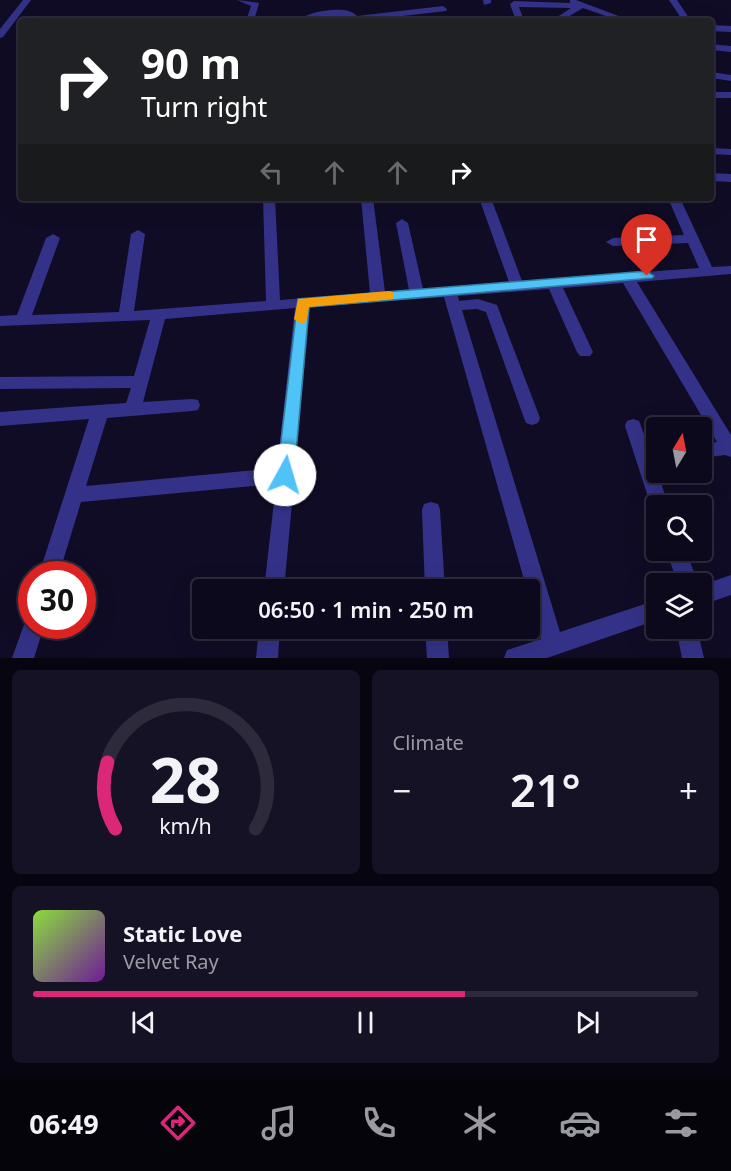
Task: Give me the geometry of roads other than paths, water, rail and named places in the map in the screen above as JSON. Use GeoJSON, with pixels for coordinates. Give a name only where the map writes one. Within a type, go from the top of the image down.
{"type":"FeatureCollection","features":[{"type":"Feature","properties":{"kind":"street"},"geometry":{"type":"LineString","coordinates":[[0,35],[27,0]]}},
{"type":"Feature","properties":{"kind":"street"},"geometry":{"type":"LineString","coordinates":[[241,0],[255,4],[251,18]]}},
{"type":"Feature","properties":{"kind":"street"},"geometry":{"type":"LineString","coordinates":[[568,0],[619,18]]}},
{"type":"Feature","properties":{"kind":"street"},"geometry":{"type":"LineString","coordinates":[[674,0],[685,18]]}},
{"type":"Feature","properties":{"kind":"street"},"geometry":{"type":"LineString","coordinates":[[519,18],[513,5],[527,2],[581,6]]}},
{"type":"Feature","properties":{"kind":"street"},"geometry":{"type":"LineString","coordinates":[[560,18],[581,6]]}},
{"type":"Feature","properties":{"kind":"street"},"geometry":{"type":"LineString","coordinates":[[391,18],[409,17],[442,9]]}},
{"type":"Feature","properties":{"kind":"street"},"geometry":{"type":"LineString","coordinates":[[307,18],[344,13],[352,18]]}},
{"type":"Feature","properties":{"kind":"street"},"geometry":{"type":"LineString","coordinates":[[714,27],[729,29],[731,47],[714,47]]}},
{"type":"Feature","properties":{"kind":"street"},"geometry":{"type":"LineString","coordinates":[[714,75],[731,78]]}},
{"type":"Feature","properties":{"kind":"street"},"geometry":{"type":"LineString","coordinates":[[714,95],[731,95]]}},
{"type":"Feature","properties":{"kind":"street"},"geometry":{"type":"LineString","coordinates":[[714,151],[731,152]]}},
{"type":"Feature","properties":{"kind":"street"},"geometry":{"type":"LineString","coordinates":[[714,177],[731,178]]}},
{"type":"Feature","properties":{"kind":"street"},"geometry":{"type":"LineString","coordinates":[[269,201],[273,305]]}},
{"type":"Feature","properties":{"kind":"street"},"geometry":{"type":"LineString","coordinates":[[368,201],[378,297]]}},
{"type":"Feature","properties":{"kind":"street"},"geometry":{"type":"LineString","coordinates":[[486,201],[517,286]]}},
{"type":"Feature","properties":{"kind":"street"},"geometry":{"type":"LineString","coordinates":[[675,201],[707,271]]}},
{"type":"Feature","properties":{"kind":"street"},"geometry":{"type":"LineString","coordinates":[[402,223],[417,294]]}},
{"type":"Feature","properties":{"kind":"street"},"geometry":{"type":"LineString","coordinates":[[126,317],[138,234]]}},
{"type":"Feature","properties":{"kind":"street"},"geometry":{"type":"LineString","coordinates":[[22,321],[53,238]]}},
{"type":"Feature","properties":{"kind":"street"},"geometry":{"type":"LineString","coordinates":[[613,242],[692,239]]}},
{"type":"Feature","properties":{"kind":"street"},"geometry":{"type":"LineString","coordinates":[[451,298],[517,286],[731,270]]}},
{"type":"Feature","properties":{"kind":"street"},"geometry":{"type":"LineString","coordinates":[[627,277],[730,449],[712,450]]}},
{"type":"Feature","properties":{"kind":"street"},"geometry":{"type":"LineString","coordinates":[[554,283],[585,351]]}},
{"type":"Feature","properties":{"kind":"street"},"geometry":{"type":"LineString","coordinates":[[0,321],[126,317],[417,294],[451,298],[492,309],[532,418]]}},
{"type":"Feature","properties":{"kind":"street"},"geometry":{"type":"LineString","coordinates":[[451,298],[553,645]]}},
{"type":"Feature","properties":{"kind":"street"},"geometry":{"type":"LineString","coordinates":[[275,579],[303,303]]}},
{"type":"Feature","properties":{"kind":"street"},"geometry":{"type":"LineString","coordinates":[[133,409],[159,314]]}},
{"type":"Feature","properties":{"kind":"street"},"geometry":{"type":"LineString","coordinates":[[0,383],[140,382]]}},
{"type":"Feature","properties":{"kind":"street"},"geometry":{"type":"LineString","coordinates":[[0,419],[192,405]]}},
{"type":"Feature","properties":{"kind":"street"},"geometry":{"type":"LineString","coordinates":[[54,561],[100,412]]}},
{"type":"Feature","properties":{"kind":"street"},"geometry":{"type":"LineString","coordinates":[[633,426],[646,450]]}},
{"type":"Feature","properties":{"kind":"street"},"geometry":{"type":"LineString","coordinates":[[75,495],[285,475]]}},
{"type":"Feature","properties":{"kind":"street"},"geometry":{"type":"LineString","coordinates":[[431,510],[434,579]]}},
{"type":"Feature","properties":{"kind":"street"},"geometry":{"type":"LineString","coordinates":[[712,592],[731,585]]}},
{"type":"Feature","properties":{"kind":"street"},"geometry":{"type":"LineString","coordinates":[[515,658],[646,614]]}},
{"type":"Feature","properties":{"kind":"street"},"geometry":{"type":"LineString","coordinates":[[23,658],[29,639]]}},
{"type":"Feature","properties":{"kind":"street"},"geometry":{"type":"LineString","coordinates":[[267,658],[269,639]]}},
{"type":"Feature","properties":{"kind":"street"},"geometry":{"type":"LineString","coordinates":[[437,639],[438,658]]}},
{"type":"Feature","properties":{"kind":"street"},"geometry":{"type":"LineString","coordinates":[[689,639],[693,658]]}}]}
